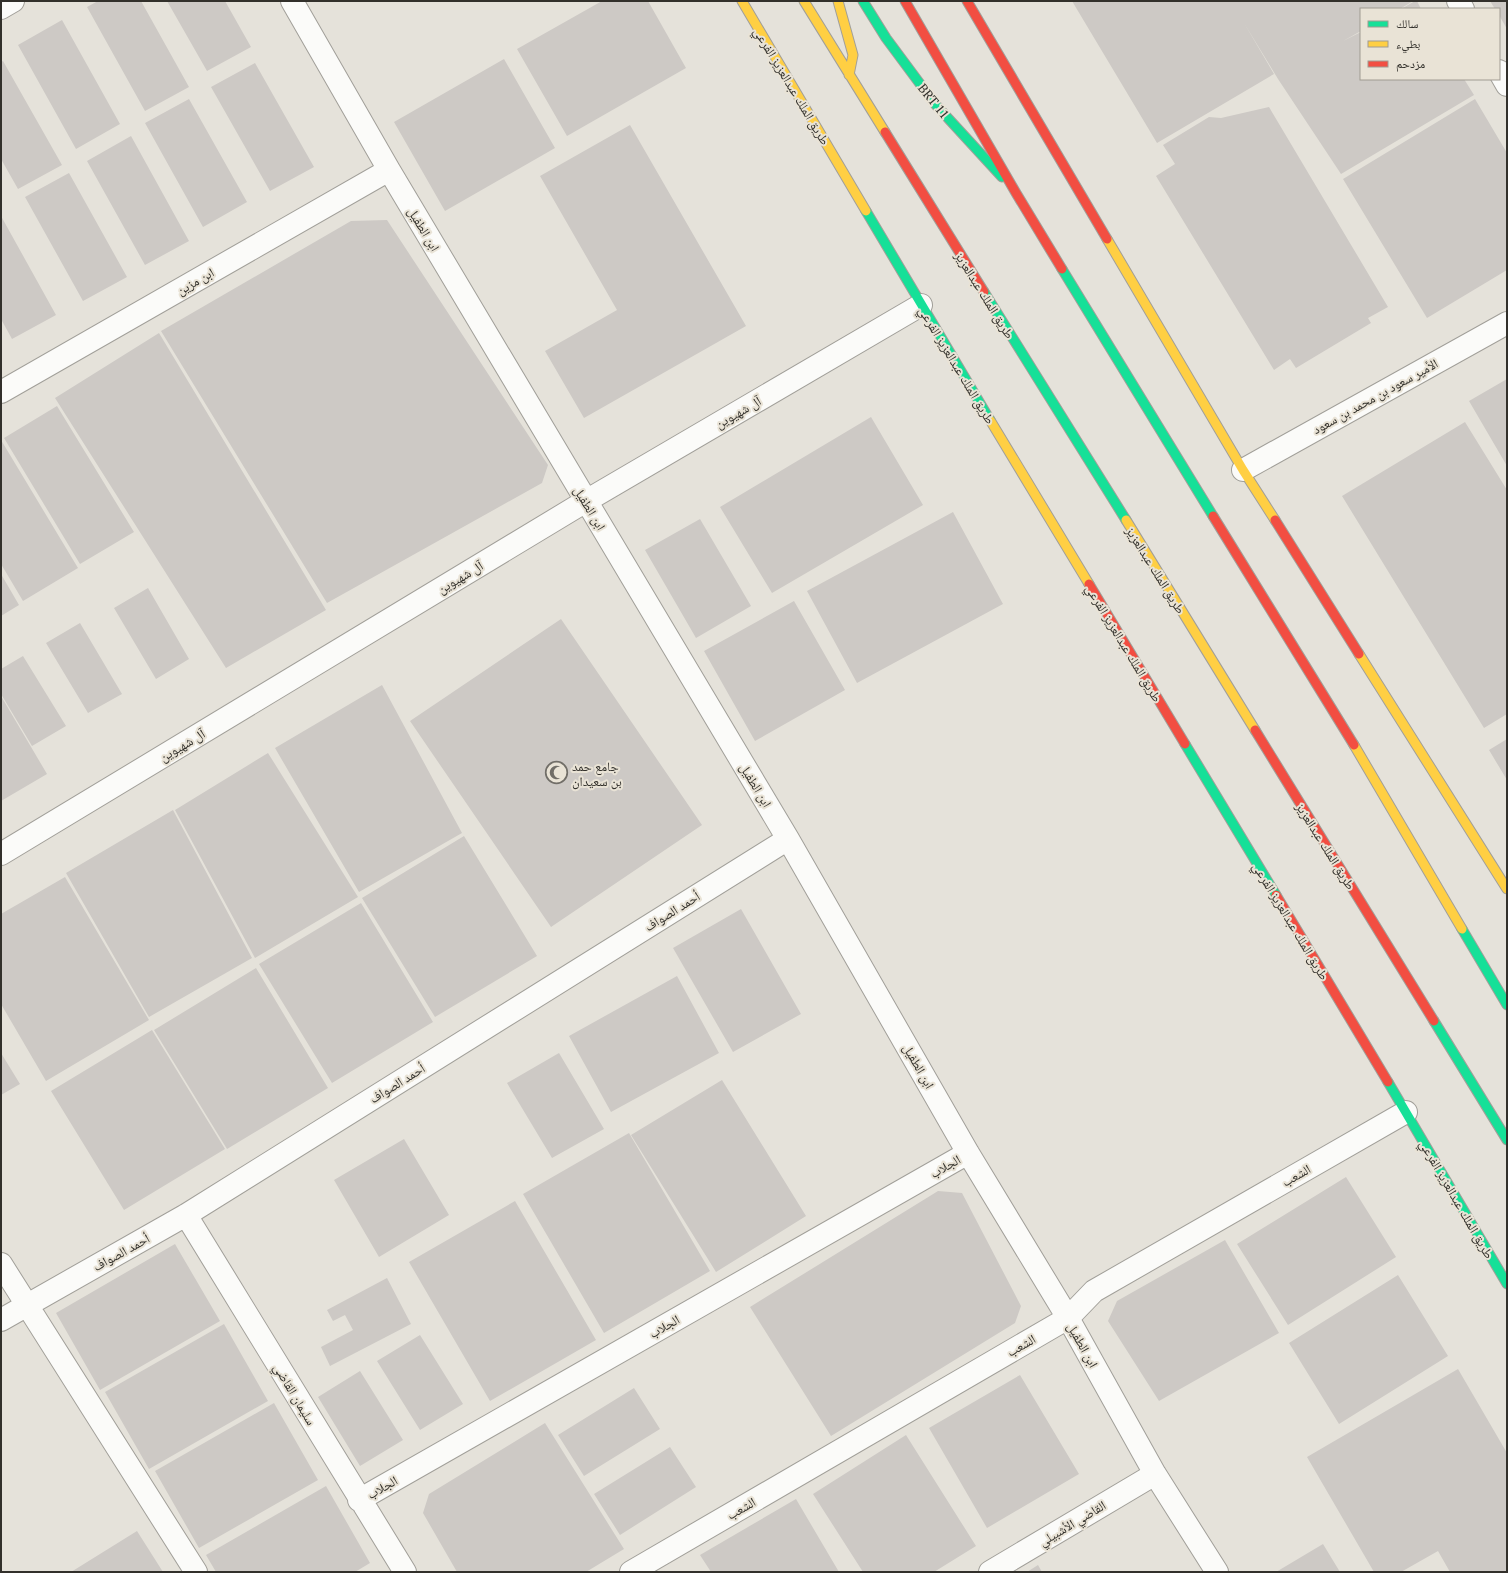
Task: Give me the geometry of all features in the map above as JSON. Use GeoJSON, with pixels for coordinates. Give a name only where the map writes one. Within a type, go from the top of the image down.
{"type":"FeatureCollection","features":[{"type":"Feature","properties":{"kind":"main road","name":"طريق الملك عبدالعزيز الفرعي"},"geometry":{"type":"LineString","coordinates":[[742,1],[921,305],[1406,1112],[1507,1284]]}},
{"type":"Feature","properties":{"kind":"main road","name":"طريق الملك عبدالعزيز"},"geometry":{"type":"LineString","coordinates":[[804,1],[1286,779],[1507,1140]]}},
{"type":"Feature","properties":{"kind":"main road"},"geometry":{"type":"LineString","coordinates":[[838,1],[853,54],[849,75]]}},
{"type":"Feature","properties":{"kind":"main road","name":"BRT 11"},"geometry":{"type":"LineString","coordinates":[[863,1],[886,38],[935,104],[1016,193]]}},
{"type":"Feature","properties":{"kind":"main road"},"geometry":{"type":"LineString","coordinates":[[905,1],[1016,193],[1350,740],[1507,1005]]}},
{"type":"Feature","properties":{"kind":"main road"},"geometry":{"type":"LineString","coordinates":[[967,1],[1242,470],[1507,889]]}},
{"type":"Feature","properties":{"kind":"street"},"geometry":{"type":"LineString","coordinates":[[1,8],[12,1]]}},
{"type":"Feature","properties":{"kind":"street","name":"ابن الطفيل"},"geometry":{"type":"LineString","coordinates":[[292,1],[388,170],[788,838],[968,1153],[1068,1318],[1155,1474],[1217,1572]]}},
{"type":"Feature","properties":{"kind":"street"},"geometry":{"type":"LineString","coordinates":[[1500,73],[1507,84]]}},
{"type":"Feature","properties":{"kind":"street","name":"ابن مزين"},"geometry":{"type":"LineString","coordinates":[[1,392],[388,170]]}},
{"type":"Feature","properties":{"kind":"street","name":"آل شهيوين"},"geometry":{"type":"LineString","coordinates":[[1,854],[586,501],[921,305]]}},
{"type":"Feature","properties":{"kind":"street","name":"الأمير سعود بن محمد بن سعود"},"geometry":{"type":"LineString","coordinates":[[1242,470],[1507,323]]}},
{"type":"Feature","properties":{"kind":"street","name":"أحمد الصواف"},"geometry":{"type":"LineString","coordinates":[[1,1320],[186,1215],[788,838]]}},
{"type":"Feature","properties":{"kind":"street","name":"الشعب"},"geometry":{"type":"LineString","coordinates":[[631,1572],[1068,1318],[1094,1291],[1406,1112]]}},
{"type":"Feature","properties":{"kind":"street","name":"الجلاب"},"geometry":{"type":"LineString","coordinates":[[360,1500],[968,1153]]}},
{"type":"Feature","properties":{"kind":"street","name":"سليمان القاضي"},"geometry":{"type":"LineString","coordinates":[[186,1215],[405,1572]]}},
{"type":"Feature","properties":{"kind":"street"},"geometry":{"type":"LineString","coordinates":[[1,1264],[196,1572]]}},
{"type":"Feature","properties":{"kind":"street","name":"القاضي الأشبيلي"},"geometry":{"type":"LineString","coordinates":[[990,1572],[1155,1474]]}},
{"type":"Feature","properties":{"kind":"building"},"geometry":{"type":"Polygon","coordinates":[[[98,1],[141,1],[189,87],[145,111],[87,7],[98,1]]]}},
{"type":"Feature","properties":{"kind":"building"},"geometry":{"type":"Polygon","coordinates":[[[167,1],[225,1],[251,47],[207,71],[167,1]]]}},
{"type":"Feature","properties":{"kind":"building"},"geometry":{"type":"Polygon","coordinates":[[[602,1],[648,1],[686,68],[567,136],[517,49],[602,1]]]}},
{"type":"Feature","properties":{"kind":"building"},"geometry":{"type":"Polygon","coordinates":[[[1072,1],[1413,1],[1402,8],[1360,8],[1360,32],[1343,41],[1360,32],[1360,80],[1465,80],[1474,95],[1341,174],[1278,79],[1244,23],[1274,74],[1157,143],[1072,1]]]}},
{"type":"Feature","properties":{"kind":"building"},"geometry":{"type":"Polygon","coordinates":[[[1417,1],[1420,8],[1403,8],[1417,1]]]}},
{"type":"Feature","properties":{"kind":"building"},"geometry":{"type":"Polygon","coordinates":[[[1490,1],[1507,1],[1507,29],[1500,17],[1500,8],[1494,8],[1490,1]]]}},
{"type":"Feature","properties":{"kind":"building"},"geometry":{"type":"Polygon","coordinates":[[[62,20],[120,124],[76,149],[18,45],[62,20]]]}},
{"type":"Feature","properties":{"kind":"building"},"geometry":{"type":"Polygon","coordinates":[[[504,59],[555,148],[445,211],[394,122],[504,59]]]}},
{"type":"Feature","properties":{"kind":"building"},"geometry":{"type":"Polygon","coordinates":[[[3,61],[62,165],[18,189],[1,159],[1,62],[3,61]]]}},
{"type":"Feature","properties":{"kind":"building"},"geometry":{"type":"Polygon","coordinates":[[[255,63],[314,167],[270,191],[211,87],[255,63]]]}},
{"type":"Feature","properties":{"kind":"building"},"geometry":{"type":"Polygon","coordinates":[[[189,99],[247,202],[203,227],[145,123],[189,99]]]}},
{"type":"Feature","properties":{"kind":"building"},"geometry":{"type":"Polygon","coordinates":[[[1475,99],[1507,153],[1507,270],[1427,318],[1343,179],[1475,99]]]}},
{"type":"Feature","properties":{"kind":"building"},"geometry":{"type":"Polygon","coordinates":[[[1269,107],[1388,307],[1368,318],[1371,323],[1296,368],[1290,359],[1274,370],[1156,176],[1175,164],[1163,145],[1209,117],[1221,118],[1269,107]]]}},
{"type":"Feature","properties":{"kind":"building"},"geometry":{"type":"Polygon","coordinates":[[[630,125],[746,326],[584,418],[545,351],[617,310],[540,176],[630,125]]]}},
{"type":"Feature","properties":{"kind":"building"},"geometry":{"type":"Polygon","coordinates":[[[131,136],[189,241],[145,265],[87,161],[131,136]]]}},
{"type":"Feature","properties":{"kind":"building"},"geometry":{"type":"Polygon","coordinates":[[[69,173],[127,277],[83,301],[25,197],[69,173]]]}},
{"type":"Feature","properties":{"kind":"building"},"geometry":{"type":"Polygon","coordinates":[[[1,216],[56,315],[12,339],[1,319],[1,216]]]}},
{"type":"Feature","properties":{"kind":"building"},"geometry":{"type":"Polygon","coordinates":[[[387,220],[548,465],[542,483],[327,603],[161,331],[351,221],[387,220]]]}},
{"type":"Feature","properties":{"kind":"building"},"geometry":{"type":"Polygon","coordinates":[[[159,333],[326,610],[226,668],[55,398],[159,333]]]}},
{"type":"Feature","properties":{"kind":"building"},"geometry":{"type":"Polygon","coordinates":[[[1507,379],[1507,466],[1469,401],[1507,379]]]}},
{"type":"Feature","properties":{"kind":"building"},"geometry":{"type":"Polygon","coordinates":[[[57,406],[134,532],[80,564],[4,438],[57,406]]]}},
{"type":"Feature","properties":{"kind":"building"},"geometry":{"type":"Polygon","coordinates":[[[871,417],[923,505],[772,593],[720,507],[871,417]]]}},
{"type":"Feature","properties":{"kind":"building"},"geometry":{"type":"Polygon","coordinates":[[[1465,422],[1507,490],[1507,714],[1484,728],[1342,496],[1465,422]]]}},
{"type":"Feature","properties":{"kind":"building"},"geometry":{"type":"Polygon","coordinates":[[[1,440],[78,568],[23,601],[1,564],[1,440]]]}},
{"type":"Feature","properties":{"kind":"building"},"geometry":{"type":"Polygon","coordinates":[[[953,512],[1003,604],[857,683],[807,591],[953,512]]]}},
{"type":"Feature","properties":{"kind":"building"},"geometry":{"type":"Polygon","coordinates":[[[700,519],[751,606],[696,638],[645,550],[700,519]]]}},
{"type":"Feature","properties":{"kind":"building"},"geometry":{"type":"Polygon","coordinates":[[[1,574],[19,605],[1,616],[1,574]]]}},
{"type":"Feature","properties":{"kind":"building"},"geometry":{"type":"Polygon","coordinates":[[[148,588],[189,659],[156,679],[114,608],[148,588]]]}},
{"type":"Feature","properties":{"kind":"building"},"geometry":{"type":"Polygon","coordinates":[[[794,601],[845,690],[755,741],[704,651],[794,601]]]}},
{"type":"Feature","properties":{"kind":"building","name":"جامع حمد بن سعيدان"},"geometry":{"type":"Polygon","coordinates":[[[561,619],[702,825],[551,927],[410,721],[561,619]]]}},
{"type":"Feature","properties":{"kind":"building"},"geometry":{"type":"Polygon","coordinates":[[[80,623],[122,694],[88,713],[46,643],[80,623]]]}},
{"type":"Feature","properties":{"kind":"building"},"geometry":{"type":"Polygon","coordinates":[[[23,656],[66,726],[32,746],[1,694],[1,669],[23,656]]]}},
{"type":"Feature","properties":{"kind":"building"},"geometry":{"type":"Polygon","coordinates":[[[382,685],[462,833],[359,892],[275,748],[382,685]]]}},
{"type":"Feature","properties":{"kind":"building"},"geometry":{"type":"Polygon","coordinates":[[[1,696],[47,774],[1,801],[1,696]]]}},
{"type":"Feature","properties":{"kind":"building"},"geometry":{"type":"Polygon","coordinates":[[[1507,739],[1507,780],[1489,750],[1507,739]]]}},
{"type":"Feature","properties":{"kind":"building"},"geometry":{"type":"Polygon","coordinates":[[[268,753],[358,897],[255,958],[175,810],[268,753]]]}},
{"type":"Feature","properties":{"kind":"building"},"geometry":{"type":"Polygon","coordinates":[[[173,810],[252,958],[149,1017],[66,873],[173,810]]]}},
{"type":"Feature","properties":{"kind":"building"},"geometry":{"type":"Polygon","coordinates":[[[464,836],[537,956],[435,1017],[362,898],[464,836]]]}},
{"type":"Feature","properties":{"kind":"building"},"geometry":{"type":"Polygon","coordinates":[[[65,877],[149,1020],[46,1081],[1,1004],[1,914],[65,877]]]}},
{"type":"Feature","properties":{"kind":"building"},"geometry":{"type":"Polygon","coordinates":[[[361,903],[433,1022],[332,1083],[259,964],[361,903]]]}},
{"type":"Feature","properties":{"kind":"building"},"geometry":{"type":"Polygon","coordinates":[[[741,909],[801,1014],[733,1052],[673,948],[741,909]]]}},
{"type":"Feature","properties":{"kind":"building"},"geometry":{"type":"Polygon","coordinates":[[[256,968],[328,1088],[227,1149],[154,1030],[256,968]]]}},
{"type":"Feature","properties":{"kind":"building"},"geometry":{"type":"Polygon","coordinates":[[[677,976],[719,1053],[611,1112],[569,1036],[677,976]]]}},
{"type":"Feature","properties":{"kind":"building"},"geometry":{"type":"Polygon","coordinates":[[[152,1030],[225,1149],[124,1210],[51,1091],[152,1030]]]}},
{"type":"Feature","properties":{"kind":"building"},"geometry":{"type":"Polygon","coordinates":[[[1,1053],[20,1084],[1,1095],[1,1053]]]}},
{"type":"Feature","properties":{"kind":"building"},"geometry":{"type":"Polygon","coordinates":[[[559,1053],[604,1129],[552,1158],[507,1083],[559,1053]]]}},
{"type":"Feature","properties":{"kind":"building"},"geometry":{"type":"Polygon","coordinates":[[[722,1080],[806,1216],[716,1272],[631,1135],[722,1080]]]}},
{"type":"Feature","properties":{"kind":"building"},"geometry":{"type":"Polygon","coordinates":[[[629,1133],[710,1271],[604,1333],[523,1194],[629,1133]]]}},
{"type":"Feature","properties":{"kind":"building"},"geometry":{"type":"Polygon","coordinates":[[[404,1139],[449,1215],[379,1257],[334,1180],[404,1139]]]}},
{"type":"Feature","properties":{"kind":"building"},"geometry":{"type":"Polygon","coordinates":[[[1346,1177],[1396,1257],[1288,1325],[1237,1244],[1346,1177]]]}},
{"type":"Feature","properties":{"kind":"building"},"geometry":{"type":"Polygon","coordinates":[[[938,1191],[962,1193],[1021,1306],[1015,1323],[831,1436],[750,1307],[938,1191]]]}},
{"type":"Feature","properties":{"kind":"building"},"geometry":{"type":"Polygon","coordinates":[[[515,1201],[596,1340],[490,1401],[409,1262],[515,1201]]]}},
{"type":"Feature","properties":{"kind":"building"},"geometry":{"type":"Polygon","coordinates":[[[1225,1240],[1279,1333],[1159,1401],[1108,1321],[1117,1301],[1225,1240]]]}},
{"type":"Feature","properties":{"kind":"building"},"geometry":{"type":"Polygon","coordinates":[[[175,1244],[220,1321],[100,1390],[56,1313],[175,1244]]]}},
{"type":"Feature","properties":{"kind":"building"},"geometry":{"type":"Polygon","coordinates":[[[1398,1275],[1448,1356],[1339,1424],[1289,1343],[1398,1275]]]}},
{"type":"Feature","properties":{"kind":"building"},"geometry":{"type":"Polygon","coordinates":[[[387,1278],[411,1324],[330,1366],[321,1347],[353,1330],[345,1315],[333,1321],[327,1310],[387,1278]]]}},
{"type":"Feature","properties":{"kind":"building"},"geometry":{"type":"Polygon","coordinates":[[[224,1324],[268,1401],[149,1469],[105,1392],[224,1324]]]}},
{"type":"Feature","properties":{"kind":"building"},"geometry":{"type":"Polygon","coordinates":[[[420,1335],[463,1404],[420,1430],[377,1361],[420,1335]]]}},
{"type":"Feature","properties":{"kind":"building"},"geometry":{"type":"Polygon","coordinates":[[[1458,1369],[1507,1453],[1507,1572],[1450,1572],[1438,1551],[1401,1572],[1374,1572],[1307,1457],[1458,1369]]]}},
{"type":"Feature","properties":{"kind":"building"},"geometry":{"type":"Polygon","coordinates":[[[360,1371],[403,1440],[360,1466],[318,1397],[360,1371]]]}},
{"type":"Feature","properties":{"kind":"building"},"geometry":{"type":"Polygon","coordinates":[[[1020,1375],[1079,1474],[987,1528],[929,1428],[1020,1375]]]}},
{"type":"Feature","properties":{"kind":"building"},"geometry":{"type":"Polygon","coordinates":[[[634,1388],[660,1429],[584,1476],[558,1435],[634,1388]]]}},
{"type":"Feature","properties":{"kind":"building"},"geometry":{"type":"Polygon","coordinates":[[[274,1403],[318,1480],[199,1548],[155,1471],[274,1403]]]}},
{"type":"Feature","properties":{"kind":"building"},"geometry":{"type":"Polygon","coordinates":[[[545,1423],[624,1549],[586,1572],[457,1572],[423,1513],[429,1494],[545,1423]]]}},
{"type":"Feature","properties":{"kind":"building"},"geometry":{"type":"Polygon","coordinates":[[[906,1435],[976,1546],[934,1572],[863,1572],[813,1494],[906,1435]]]}},
{"type":"Feature","properties":{"kind":"building"},"geometry":{"type":"Polygon","coordinates":[[[670,1447],[696,1487],[620,1535],[594,1494],[670,1447]]]}},
{"type":"Feature","properties":{"kind":"building"},"geometry":{"type":"Polygon","coordinates":[[[326,1486],[370,1563],[355,1572],[216,1572],[206,1555],[326,1486]]]}},
{"type":"Feature","properties":{"kind":"building"},"geometry":{"type":"Polygon","coordinates":[[[796,1499],[839,1572],[711,1572],[700,1555],[796,1499]]]}},
{"type":"Feature","properties":{"kind":"building"},"geometry":{"type":"Polygon","coordinates":[[[137,1531],[163,1572],[71,1572],[137,1531]]]}},
{"type":"Feature","properties":{"kind":"building"},"geometry":{"type":"Polygon","coordinates":[[[1323,1544],[1340,1572],[1276,1572],[1323,1544]]]}},
{"type":"Feature","properties":{"kind":"building"},"geometry":{"type":"Polygon","coordinates":[[[1038,1565],[1042,1572],[1027,1572],[1038,1565]]]}},
{"type":"Feature","properties":{"kind":"traffic: fast"},"geometry":{"type":"LineString","coordinates":[[863,1],[886,38],[935,104],[1002,177]]}},
{"type":"Feature","properties":{"kind":"traffic: fast"},"geometry":{"type":"LineString","coordinates":[[866,211],[990,420]]}},
{"type":"Feature","properties":{"kind":"traffic: fast"},"geometry":{"type":"LineString","coordinates":[[1062,269],[1213,516]]}},
{"type":"Feature","properties":{"kind":"traffic: fast"},"geometry":{"type":"LineString","coordinates":[[984,292],[1126,520]]}},
{"type":"Feature","properties":{"kind":"traffic: fast"},"geometry":{"type":"LineString","coordinates":[[1185,744],[1276,895]]}},
{"type":"Feature","properties":{"kind":"traffic: fast"},"geometry":{"type":"LineString","coordinates":[[1462,929],[1507,1005]]}},
{"type":"Feature","properties":{"kind":"traffic: fast"},"geometry":{"type":"LineString","coordinates":[[1434,1021],[1507,1140]]}},
{"type":"Feature","properties":{"kind":"traffic: fast"},"geometry":{"type":"LineString","coordinates":[[1388,1082],[1507,1284]]}},
{"type":"Feature","properties":{"kind":"traffic: slow"},"geometry":{"type":"LineString","coordinates":[[742,1],[866,211]]}},
{"type":"Feature","properties":{"kind":"traffic: slow"},"geometry":{"type":"LineString","coordinates":[[804,1],[885,132]]}},
{"type":"Feature","properties":{"kind":"traffic: slow"},"geometry":{"type":"LineString","coordinates":[[838,1],[853,55],[849,75]]}},
{"type":"Feature","properties":{"kind":"traffic: slow"},"geometry":{"type":"LineString","coordinates":[[1107,239],[1243,470],[1275,520]]}},
{"type":"Feature","properties":{"kind":"traffic: slow"},"geometry":{"type":"LineString","coordinates":[[990,420],[1089,584]]}},
{"type":"Feature","properties":{"kind":"traffic: slow"},"geometry":{"type":"LineString","coordinates":[[1126,520],[1255,730]]}},
{"type":"Feature","properties":{"kind":"traffic: slow"},"geometry":{"type":"LineString","coordinates":[[1359,654],[1507,889]]}},
{"type":"Feature","properties":{"kind":"traffic: slow"},"geometry":{"type":"LineString","coordinates":[[1354,745],[1462,929]]}},
{"type":"Feature","properties":{"kind":"traffic: jam"},"geometry":{"type":"LineString","coordinates":[[905,1],[1016,193],[1062,269]]}},
{"type":"Feature","properties":{"kind":"traffic: jam"},"geometry":{"type":"LineString","coordinates":[[967,1],[1107,239]]}},
{"type":"Feature","properties":{"kind":"traffic: jam"},"geometry":{"type":"LineString","coordinates":[[885,132],[984,292]]}},
{"type":"Feature","properties":{"kind":"traffic: jam"},"geometry":{"type":"LineString","coordinates":[[1213,516],[1354,745]]}},
{"type":"Feature","properties":{"kind":"traffic: jam"},"geometry":{"type":"LineString","coordinates":[[1275,520],[1359,654]]}},
{"type":"Feature","properties":{"kind":"traffic: jam"},"geometry":{"type":"LineString","coordinates":[[1089,584],[1185,744]]}},
{"type":"Feature","properties":{"kind":"traffic: jam"},"geometry":{"type":"LineString","coordinates":[[1255,730],[1434,1021]]}},
{"type":"Feature","properties":{"kind":"traffic: jam"},"geometry":{"type":"LineString","coordinates":[[1276,895],[1388,1082]]}},
{"type":"Feature","properties":{"kind":"place","name":"جامع حمد بن سعيدان"},"geometry":{"type":"Point","coordinates":[556,773]}}]}
